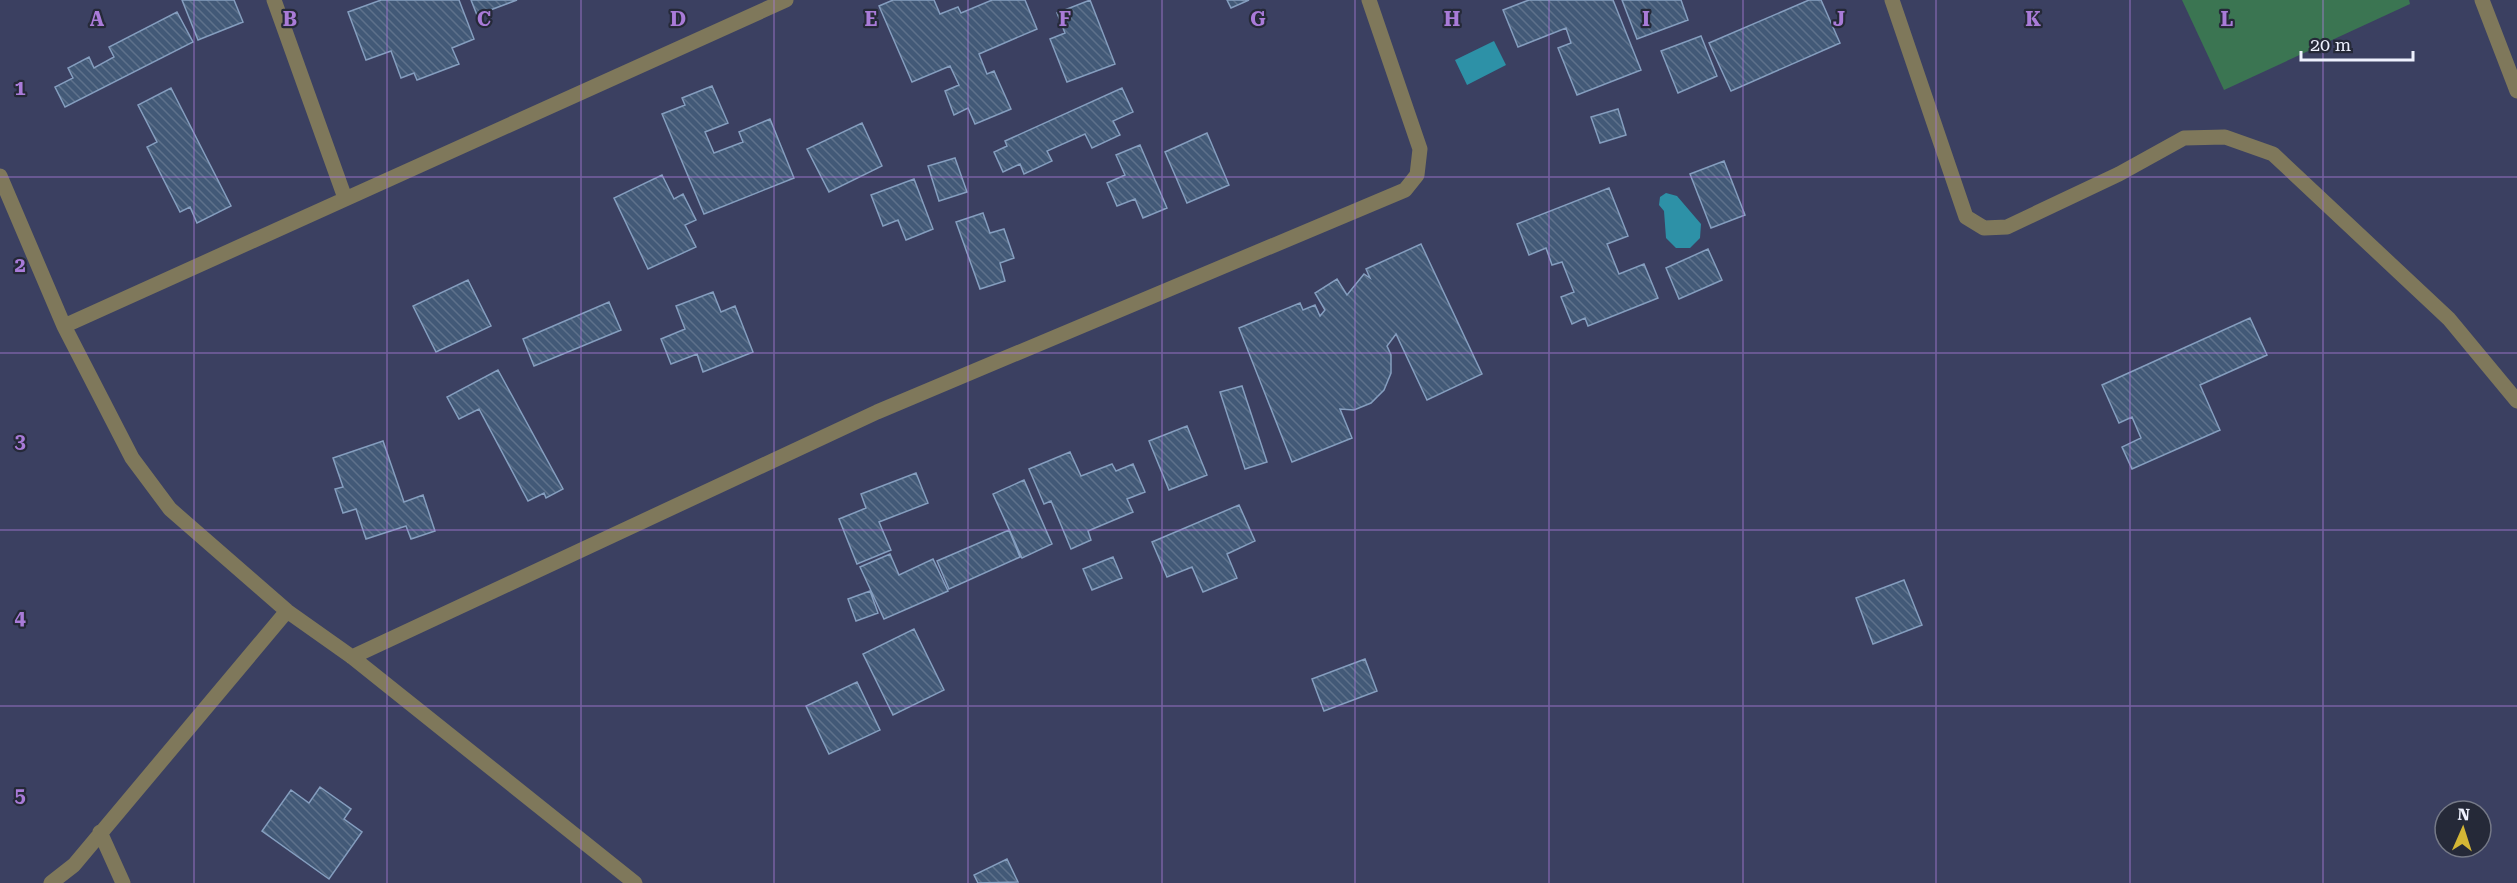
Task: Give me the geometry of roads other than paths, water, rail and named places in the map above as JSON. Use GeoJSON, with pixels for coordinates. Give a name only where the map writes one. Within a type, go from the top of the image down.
{"type":"FeatureCollection","features":[{"type":"Feature","properties":{"kind":"street"},"geometry":{"type":"LineString","coordinates":[[274,0],[345,198]]}},
{"type":"Feature","properties":{"kind":"street"},"geometry":{"type":"LineString","coordinates":[[64,326],[786,0]]}},
{"type":"Feature","properties":{"kind":"street"},"geometry":{"type":"LineString","coordinates":[[352,657],[877,412],[1405,190],[1417,175],[1420,149],[1369,0]]}},
{"type":"Feature","properties":{"kind":"street"},"geometry":{"type":"LineString","coordinates":[[1892,0],[1965,217],[1984,228],[2007,227],[2119,174],[2184,138],[2224,137],[2273,154],[2449,319],[2517,401]]}},
{"type":"Feature","properties":{"kind":"street"},"geometry":{"type":"LineString","coordinates":[[2482,0],[2517,91]]}},
{"type":"Feature","properties":{"kind":"street"},"geometry":{"type":"LineString","coordinates":[[0,176],[64,326],[132,458],[170,509],[287,611],[352,657],[635,883]]}},
{"type":"Feature","properties":{"kind":"street"},"geometry":{"type":"LineString","coordinates":[[51,883],[74,865],[287,611]]}},
{"type":"Feature","properties":{"kind":"street"},"geometry":{"type":"LineString","coordinates":[[100,832],[123,883]]}}]}
